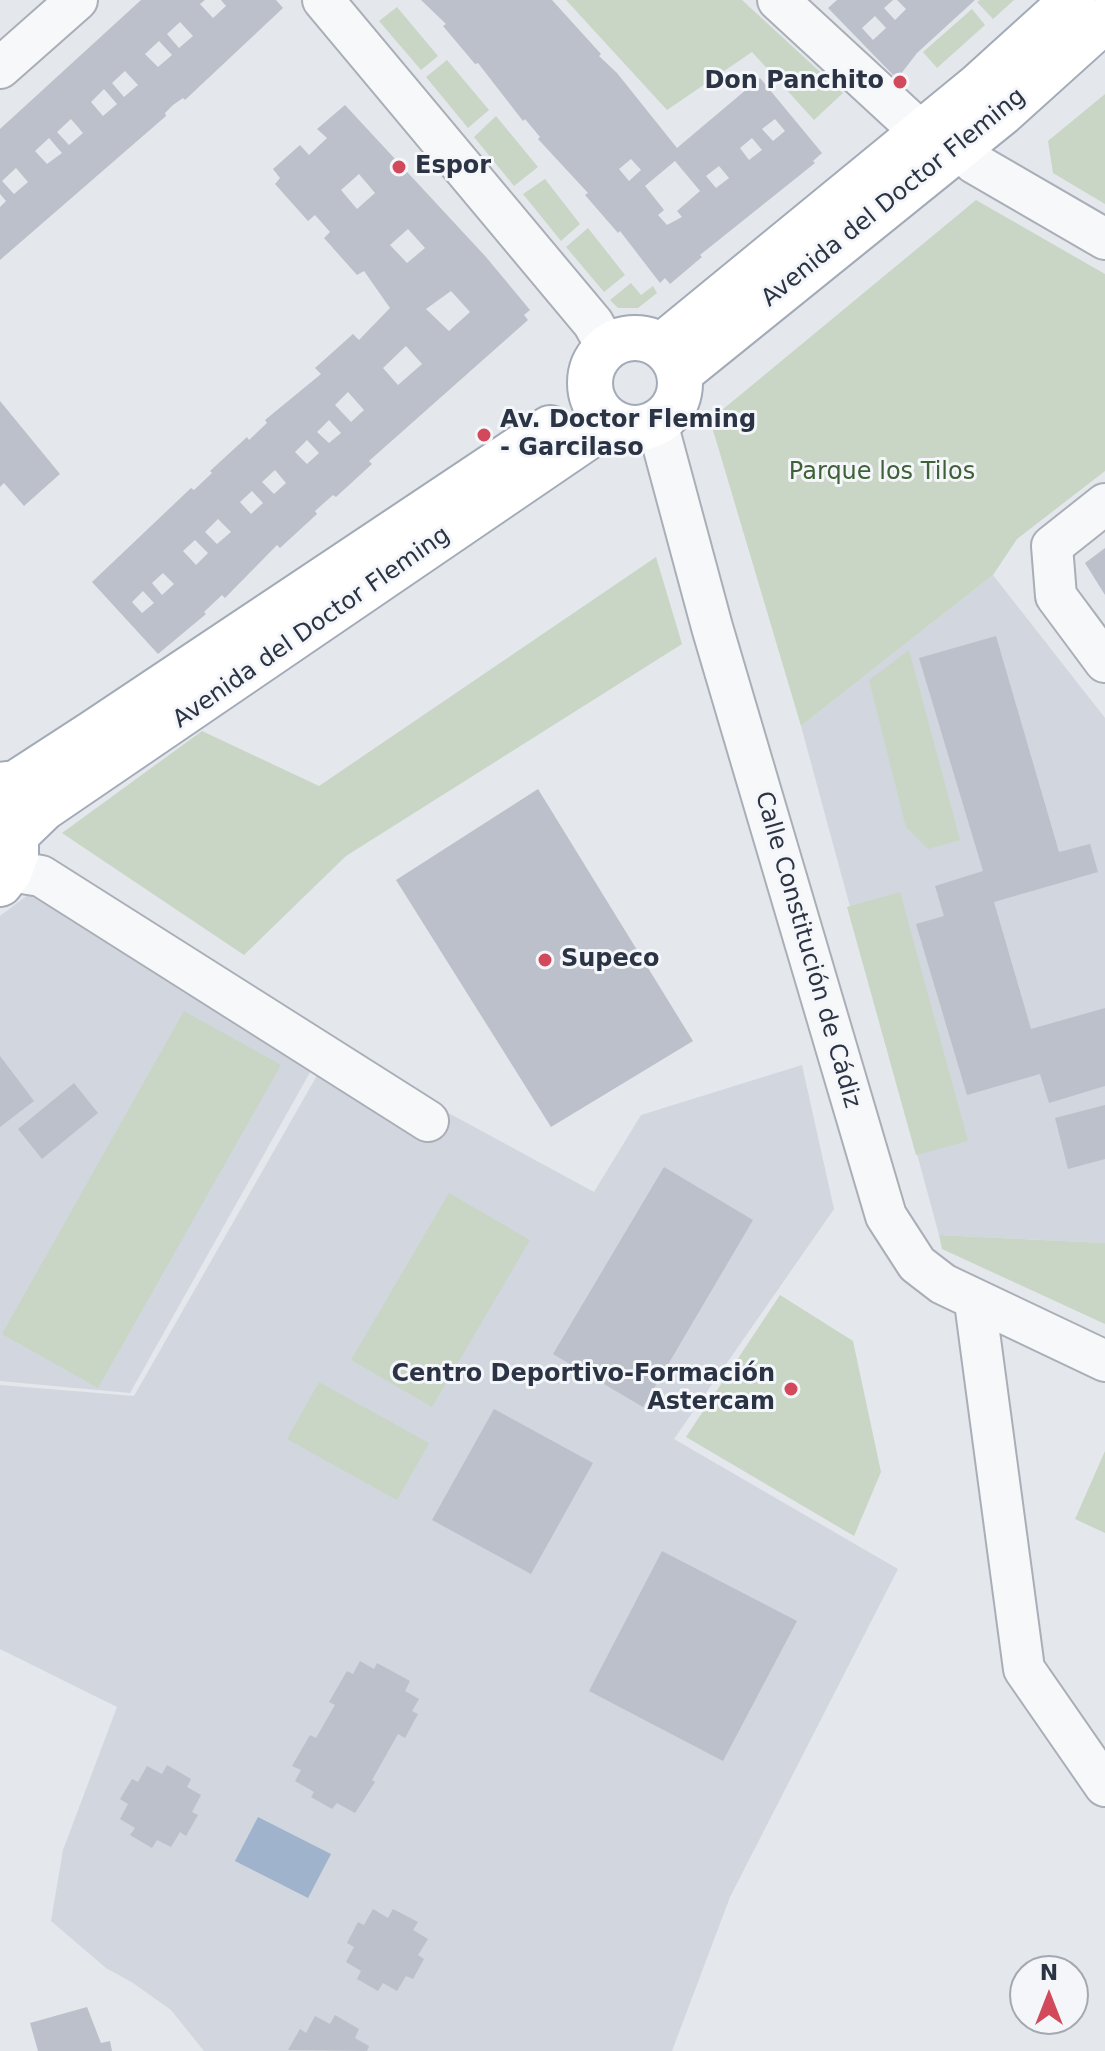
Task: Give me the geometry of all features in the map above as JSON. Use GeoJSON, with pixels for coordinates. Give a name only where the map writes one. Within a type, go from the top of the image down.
{"type":"FeatureCollection","features":[{"type":"Feature","properties":{"kind":"main road","name":"Avenida del Doctor Fleming"},"geometry":{"type":"LineString","coordinates":[[940,140],[978,86],[1073,0]]}},
{"type":"Feature","properties":{"kind":"main road","name":"Avenida del Doctor Fleming"},"geometry":{"type":"LineString","coordinates":[[671,359],[940,140],[1105,20]]}},
{"type":"Feature","properties":{"kind":"main road"},"geometry":{"type":"LineString","coordinates":[[634,337],[671,359],[676,404],[657,423],[633,429],[601,411],[590,371],[606,346],[634,337]]}},
{"type":"Feature","properties":{"kind":"main road","name":"Avenida del Doctor Fleming"},"geometry":{"type":"LineString","coordinates":[[0,785],[16,783],[601,411]]}},
{"type":"Feature","properties":{"kind":"main road","name":"Avenida del Doctor Fleming"},"geometry":{"type":"LineString","coordinates":[[7,849],[44,808],[601,411]]}},
{"type":"Feature","properties":{"kind":"street"},"geometry":{"type":"LineString","coordinates":[[0,68],[77,0]]}},
{"type":"Feature","properties":{"kind":"street"},"geometry":{"type":"LineString","coordinates":[[323,0],[593,323],[606,346]]}},
{"type":"Feature","properties":{"kind":"street"},"geometry":{"type":"LineString","coordinates":[[778,0],[940,140],[1105,239]]}},
{"type":"Feature","properties":{"kind":"street","name":"Calle Constitución de Cádiz"},"geometry":{"type":"LineString","coordinates":[[657,423],[712,627],[886,1216],[917,1264],[975,1302],[1105,1361]]}},
{"type":"Feature","properties":{"kind":"street"},"geometry":{"type":"LineString","coordinates":[[1105,504],[1052,546],[1056,596],[1105,662]]}},
{"type":"Feature","properties":{"kind":"street"},"geometry":{"type":"LineString","coordinates":[[7,849],[41,876],[428,1121]]}},
{"type":"Feature","properties":{"kind":"street"},"geometry":{"type":"LineString","coordinates":[[975,1302],[1024,1669],[1105,1786]]}},
{"type":"Feature","properties":{"kind":"shaded area"},"geometry":{"type":"Polygon","coordinates":[[[993,575],[1105,718],[1105,1243],[939,1235],[801,726],[993,575]]]}},
{"type":"Feature","properties":{"kind":"shaded area"},"geometry":{"type":"Polygon","coordinates":[[[33,891],[313,1067],[130,1393],[0,1381],[0,916],[33,891]]]}},
{"type":"Feature","properties":{"kind":"shaded area"},"geometry":{"type":"Polygon","coordinates":[[[802,1065],[834,1209],[674,1439],[898,1569],[730,1897],[672,2051],[204,2051],[171,2010],[106,1968],[51,1921],[63,1850],[117,1707],[0,1649],[0,1385],[134,1396],[319,1072],[432,1104],[594,1192],[641,1115],[802,1065]]]}},
{"type":"Feature","properties":{"kind":"green space"},"geometry":{"type":"Polygon","coordinates":[[[566,0],[742,0],[843,93],[814,120],[752,52],[667,110],[566,0]]]}},
{"type":"Feature","properties":{"kind":"green space"},"geometry":{"type":"Polygon","coordinates":[[[1014,0],[993,19],[977,2],[1014,0]]]}},
{"type":"Feature","properties":{"kind":"green space"},"geometry":{"type":"Polygon","coordinates":[[[397,7],[438,56],[421,70],[379,21],[397,7]]]}},
{"type":"Feature","properties":{"kind":"green space"},"geometry":{"type":"Polygon","coordinates":[[[972,9],[985,25],[937,68],[923,52],[972,9]]]}},
{"type":"Feature","properties":{"kind":"green space"},"geometry":{"type":"Polygon","coordinates":[[[447,60],[489,110],[468,128],[426,77],[447,60]]]}},
{"type":"Feature","properties":{"kind":"green space"},"geometry":{"type":"Polygon","coordinates":[[[1105,94],[1105,204],[1053,173],[1048,141],[1105,94]]]}},
{"type":"Feature","properties":{"kind":"green space"},"geometry":{"type":"Polygon","coordinates":[[[496,116],[538,167],[514,186],[474,137],[496,116]]]}},
{"type":"Feature","properties":{"kind":"green space"},"geometry":{"type":"Polygon","coordinates":[[[545,179],[580,224],[561,241],[523,194],[545,179]]]}},
{"type":"Feature","properties":{"kind":"green space","name":"Parque los Tilos"},"geometry":{"type":"Polygon","coordinates":[[[976,200],[1105,274],[1105,471],[1017,539],[993,575],[801,726],[710,420],[976,200]]]}},
{"type":"Feature","properties":{"kind":"green space"},"geometry":{"type":"Polygon","coordinates":[[[588,228],[625,275],[604,292],[566,247],[588,228]]]}},
{"type":"Feature","properties":{"kind":"green space"},"geometry":{"type":"Polygon","coordinates":[[[631,283],[641,295],[653,286],[657,293],[638,308],[618,308],[610,300],[631,283]]]}},
{"type":"Feature","properties":{"kind":"green space"},"geometry":{"type":"Polygon","coordinates":[[[656,557],[682,644],[346,856],[244,955],[62,833],[202,731],[319,786],[656,557]]]}},
{"type":"Feature","properties":{"kind":"green space"},"geometry":{"type":"Polygon","coordinates":[[[909,650],[960,840],[928,849],[906,827],[869,680],[909,650]]]}},
{"type":"Feature","properties":{"kind":"green space"},"geometry":{"type":"Polygon","coordinates":[[[900,892],[968,1141],[916,1155],[847,907],[900,892]]]}},
{"type":"Feature","properties":{"kind":"green space"},"geometry":{"type":"Polygon","coordinates":[[[184,1011],[281,1065],[98,1388],[2,1334],[184,1011]]]}},
{"type":"Feature","properties":{"kind":"green space"},"geometry":{"type":"Polygon","coordinates":[[[449,1193],[530,1240],[432,1407],[351,1360],[449,1193]]]}},
{"type":"Feature","properties":{"kind":"green space"},"geometry":{"type":"Polygon","coordinates":[[[939,1235],[1105,1243],[1105,1324],[942,1249],[939,1235]]]}},
{"type":"Feature","properties":{"kind":"green space","name":"Centro Deportivo-Formación Astercam"},"geometry":{"type":"Polygon","coordinates":[[[780,1295],[853,1341],[881,1472],[854,1536],[686,1437],[780,1295]]]}},
{"type":"Feature","properties":{"kind":"green space"},"geometry":{"type":"Polygon","coordinates":[[[319,1382],[429,1443],[397,1500],[287,1439],[319,1382]]]}},
{"type":"Feature","properties":{"kind":"green space"},"geometry":{"type":"Polygon","coordinates":[[[1105,1451],[1105,1533],[1075,1519],[1105,1451]]]}},
{"type":"Feature","properties":{"kind":"water"},"geometry":{"type":"Polygon","coordinates":[[[258,1817],[331,1854],[308,1898],[235,1861],[258,1817]]]}},
{"type":"Feature","properties":{"kind":"building"},"geometry":{"type":"Polygon","coordinates":[[[141,0],[205,0],[200,4],[213,18],[226,6],[221,0],[276,0],[283,8],[185,100],[183,98],[173,105],[165,113],[166,116],[0,260],[0,207],[6,201],[0,194],[0,129],[141,0]],[[180,22],[167,34],[179,48],[193,36],[180,22]],[[159,41],[145,54],[158,67],[172,55],[159,41]],[[125,71],[112,83],[124,97],[138,85],[125,71]],[[104,89],[91,102],[103,116],[117,104],[104,89]],[[71,119],[57,132],[69,145],[83,133],[71,119]],[[49,138],[35,151],[47,164],[62,153],[49,138]],[[16,168],[2,181],[14,194],[28,182],[16,168]]]}},
{"type":"Feature","properties":{"kind":"building"},"geometry":{"type":"Polygon","coordinates":[[[421,0],[552,0],[601,54],[599,56],[617,73],[677,148],[760,78],[822,153],[813,161],[815,163],[700,255],[702,257],[670,284],[665,278],[660,283],[620,231],[618,233],[585,195],[588,193],[443,26],[446,24],[421,0]],[[775,119],[762,129],[773,141],[785,131],[775,119]],[[752,138],[740,148],[749,160],[762,150],[752,138]],[[631,159],[619,169],[629,181],[641,170],[631,159]],[[675,161],[645,186],[664,210],[658,215],[667,225],[682,217],[677,211],[700,191],[675,161]],[[719,166],[706,176],[716,188],[729,178],[719,166]]]}},
{"type":"Feature","properties":{"kind":"building"},"geometry":{"type":"Polygon","coordinates":[[[837,0],[893,0],[884,8],[895,20],[906,9],[897,0],[975,0],[917,53],[897,79],[828,8],[837,0]],[[875,16],[862,28],[873,40],[886,28],[875,16]]]}},
{"type":"Feature","properties":{"kind":"building"},"geometry":{"type":"Polygon","coordinates":[[[345,105],[486,257],[530,310],[524,315],[528,320],[369,461],[372,464],[336,497],[333,495],[315,511],[317,514],[280,548],[277,545],[225,598],[222,595],[204,612],[206,614],[158,654],[92,582],[191,488],[194,490],[247,437],[249,440],[267,423],[265,420],[321,374],[315,368],[353,334],[359,340],[390,308],[364,271],[357,275],[324,238],[330,232],[315,215],[308,221],[275,184],[280,178],[273,169],[300,145],[309,155],[327,138],[317,129],[345,105]],[[359,174],[341,190],[357,209],[375,193],[359,174]],[[408,229],[390,245],[407,263],[425,248],[408,229]],[[451,291],[426,309],[449,331],[470,312],[451,291]],[[406,346],[383,368],[398,385],[422,364],[406,346]],[[348,392],[335,405],[351,422],[364,410],[348,392]],[[329,420],[317,432],[329,443],[341,433],[329,420]],[[307,440],[295,452],[307,464],[319,453],[307,440]],[[275,470],[262,482],[274,494],[286,483],[275,470]],[[252,491],[240,502],[251,514],[263,503],[252,491]],[[218,519],[205,532],[217,544],[231,532],[218,519]],[[195,540],[183,551],[196,565],[208,553],[195,540]],[[163,573],[152,583],[162,595],[174,584],[163,573]],[[143,591],[132,602],[142,613],[154,603],[143,591]]]}},
{"type":"Feature","properties":{"kind":"building"},"geometry":{"type":"Polygon","coordinates":[[[0,401],[60,474],[24,506],[4,483],[0,487],[0,401]]]}},
{"type":"Feature","properties":{"kind":"building"},"geometry":{"type":"Polygon","coordinates":[[[1105,548],[1105,595],[1085,563],[1105,548]]]}},
{"type":"Feature","properties":{"kind":"building"},"geometry":{"type":"Polygon","coordinates":[[[996,636],[1059,852],[1090,844],[1098,872],[994,902],[1031,1029],[1105,1008],[1105,1086],[1049,1103],[1040,1074],[967,1095],[916,924],[944,916],[935,886],[983,871],[919,658],[996,636]]]}},
{"type":"Feature","properties":{"kind":"building","name":"Supeco"},"geometry":{"type":"Polygon","coordinates":[[[538,789],[693,1041],[551,1127],[396,880],[538,789]]]}},
{"type":"Feature","properties":{"kind":"building"},"geometry":{"type":"Polygon","coordinates":[[[0,1056],[34,1101],[0,1127],[0,1056]]]}},
{"type":"Feature","properties":{"kind":"building"},"geometry":{"type":"Polygon","coordinates":[[[74,1083],[98,1113],[42,1159],[18,1129],[74,1083]]]}},
{"type":"Feature","properties":{"kind":"building"},"geometry":{"type":"Polygon","coordinates":[[[1105,1105],[1105,1159],[1068,1169],[1055,1118],[1105,1105]]]}},
{"type":"Feature","properties":{"kind":"building"},"geometry":{"type":"Polygon","coordinates":[[[664,1167],[753,1220],[643,1407],[553,1354],[664,1167]]]}},
{"type":"Feature","properties":{"kind":"building"},"geometry":{"type":"Polygon","coordinates":[[[494,1409],[593,1463],[531,1574],[432,1520],[494,1409]]]}},
{"type":"Feature","properties":{"kind":"building"},"geometry":{"type":"Polygon","coordinates":[[[662,1551],[797,1621],[723,1761],[589,1691],[662,1551]]]}},
{"type":"Feature","properties":{"kind":"building"},"geometry":{"type":"Polygon","coordinates":[[[360,1661],[374,1669],[377,1663],[410,1681],[405,1691],[419,1699],[412,1711],[418,1714],[405,1738],[398,1734],[372,1780],[375,1782],[355,1813],[337,1803],[332,1809],[311,1797],[314,1792],[295,1781],[301,1770],[292,1766],[310,1735],[316,1738],[335,1705],[329,1702],[347,1671],[353,1674],[360,1661]]]}},
{"type":"Feature","properties":{"kind":"building"},"geometry":{"type":"Polygon","coordinates":[[[167,1765],[191,1779],[187,1787],[201,1795],[192,1812],[198,1815],[186,1836],[180,1832],[171,1847],[157,1840],[152,1848],[130,1835],[135,1828],[120,1819],[128,1804],[120,1799],[132,1779],[138,1782],[147,1766],[162,1774],[167,1765]]]}},
{"type":"Feature","properties":{"kind":"building"},"geometry":{"type":"Polygon","coordinates":[[[373,1909],[388,1918],[393,1909],[418,1922],[413,1930],[428,1939],[418,1955],[424,1959],[413,1979],[406,1976],[397,1991],[383,1983],[378,1991],[357,1979],[361,1971],[346,1962],[354,1947],[347,1943],[358,1922],[364,1925],[373,1909]]]}},
{"type":"Feature","properties":{"kind":"building"},"geometry":{"type":"Polygon","coordinates":[[[87,2007],[101,2043],[110,2041],[112,2051],[38,2051],[30,2023],[87,2007]]]}},
{"type":"Feature","properties":{"kind":"building"},"geometry":{"type":"Polygon","coordinates":[[[335,2015],[359,2029],[355,2038],[369,2046],[367,2051],[288,2050],[300,2029],[306,2033],[315,2016],[330,2024],[335,2015]]]}},
{"type":"Feature","properties":{"kind":"place","name":"Don Panchito"},"geometry":{"type":"Point","coordinates":[900,82]}},
{"type":"Feature","properties":{"kind":"place","name":"Espor"},"geometry":{"type":"Point","coordinates":[399,167]}},
{"type":"Feature","properties":{"kind":"place","name":"Av. Doctor Fleming - Garcilaso"},"geometry":{"type":"Point","coordinates":[484,435]}},
{"type":"Feature","properties":{"kind":"place","name":"Supeco"},"geometry":{"type":"Point","coordinates":[545,960]}},
{"type":"Feature","properties":{"kind":"place","name":"Centro Deportivo-Formación Astercam"},"geometry":{"type":"Point","coordinates":[791,1389]}}]}
